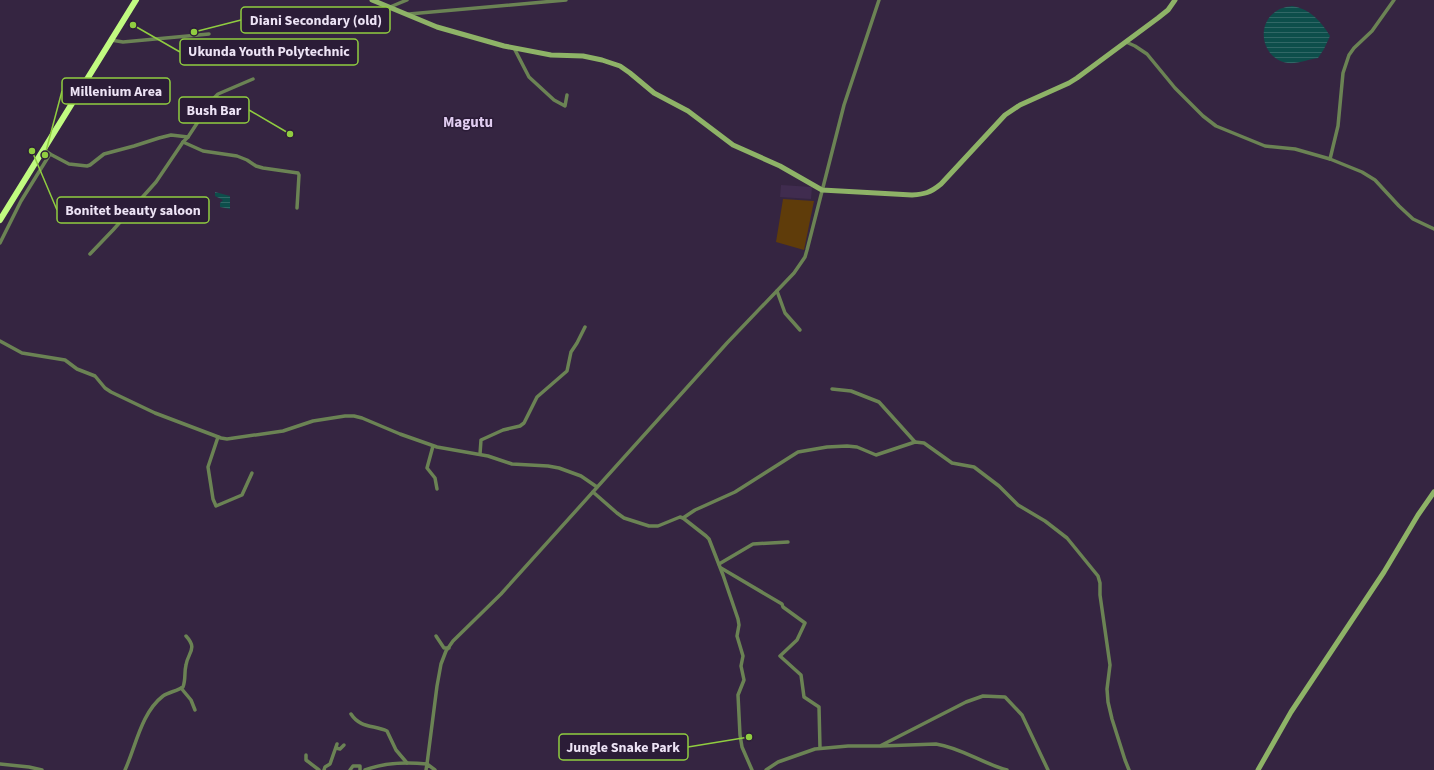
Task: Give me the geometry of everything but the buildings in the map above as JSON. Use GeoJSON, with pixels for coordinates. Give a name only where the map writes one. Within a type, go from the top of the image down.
{"type":"FeatureCollection","features":[{"type":"Feature","properties":{"kind":"highway"},"geometry":{"type":"LineString","coordinates":[[0,220],[136,0]]}},
{"type":"Feature","properties":{"kind":"street"},"geometry":{"type":"LineString","coordinates":[[372,0],[437,27],[514,48],[551,55],[583,56],[620,66],[654,93],[688,111],[733,145],[780,166],[822,190],[912,195],[924,194],[932,191],[941,184],[993,127],[1009,112],[1020,105],[1077,78],[1168,10],[1175,0]]}},
{"type":"Feature","properties":{"kind":"street"},"geometry":{"type":"LineString","coordinates":[[390,7],[407,0]]}},
{"type":"Feature","properties":{"kind":"street"},"geometry":{"type":"LineString","coordinates":[[501,6],[504,0]]}},
{"type":"Feature","properties":{"kind":"street"},"geometry":{"type":"LineString","coordinates":[[408,14],[566,0]]}},
{"type":"Feature","properties":{"kind":"street"},"geometry":{"type":"LineString","coordinates":[[426,770],[441,664],[452,641],[501,594],[727,343],[794,273],[805,257],[844,105],[879,0]]}},
{"type":"Feature","properties":{"kind":"street"},"geometry":{"type":"LineString","coordinates":[[1330,159],[1338,126],[1343,73],[1349,56],[1354,48],[1374,28],[1394,0]]}},
{"type":"Feature","properties":{"kind":"street"},"geometry":{"type":"LineString","coordinates":[[111,40],[123,42],[209,34]]}},
{"type":"Feature","properties":{"kind":"street"},"geometry":{"type":"LineString","coordinates":[[1126,42],[1141,49],[1147,54],[1175,88],[1203,116],[1216,126],[1265,146],[1295,149],[1330,159],[1369,176],[1375,180],[1399,206],[1414,219],[1434,229]]}},
{"type":"Feature","properties":{"kind":"street"},"geometry":{"type":"LineString","coordinates":[[514,48],[529,77],[554,100],[565,106],[567,95]]}},
{"type":"Feature","properties":{"kind":"street"},"geometry":{"type":"LineString","coordinates":[[90,254],[156,182],[213,99],[218,94],[253,79]]}},
{"type":"Feature","properties":{"kind":"street"},"geometry":{"type":"LineString","coordinates":[[43,149],[69,164],[87,166],[104,154],[159,138],[171,135],[188,137]]}},
{"type":"Feature","properties":{"kind":"street"},"geometry":{"type":"LineString","coordinates":[[183,142],[203,151],[237,156],[263,168],[298,173],[300,175],[296,208]]}},
{"type":"Feature","properties":{"kind":"street"},"geometry":{"type":"LineString","coordinates":[[0,243],[22,201],[50,154]]}},
{"type":"Feature","properties":{"kind":"street"},"geometry":{"type":"LineString","coordinates":[[777,291],[785,313],[800,330]]}},
{"type":"Feature","properties":{"kind":"street"},"geometry":{"type":"LineString","coordinates":[[480,454],[481,440],[503,430],[520,426],[524,423],[537,397],[567,371],[571,352],[577,344],[585,327]]}},
{"type":"Feature","properties":{"kind":"street"},"geometry":{"type":"LineString","coordinates":[[0,341],[22,353],[65,360],[76,369],[95,376],[105,388],[111,392],[155,413],[218,437],[227,439],[277,432],[313,421],[354,416],[434,446],[480,454],[512,464],[559,468],[581,476],[597,487]]}},
{"type":"Feature","properties":{"kind":"street"},"geometry":{"type":"LineString","coordinates":[[832,389],[851,391],[879,402],[915,442]]}},
{"type":"Feature","properties":{"kind":"street"},"geometry":{"type":"LineString","coordinates":[[218,437],[208,467],[213,499],[216,506],[242,495],[252,473]]}},
{"type":"Feature","properties":{"kind":"street"},"geometry":{"type":"LineString","coordinates":[[593,492],[620,516],[655,527],[676,518],[683,518],[695,510],[735,492],[798,452],[827,446],[857,447],[876,455],[915,442],[924,443],[952,463],[974,467],[996,483],[1022,508],[1041,518],[1067,538],[1098,576],[1110,665],[1107,690],[1108,702],[1113,724],[1125,760],[1130,770]]}},
{"type":"Feature","properties":{"kind":"street"},"geometry":{"type":"LineString","coordinates":[[434,446],[427,468],[435,478],[437,489]]}},
{"type":"Feature","properties":{"kind":"street"},"geometry":{"type":"LineString","coordinates":[[1258,770],[1291,712],[1384,572],[1418,515],[1434,492]]}},
{"type":"Feature","properties":{"kind":"street"},"geometry":{"type":"LineString","coordinates":[[683,518],[706,536],[719,566],[738,619],[739,629],[737,636],[744,656],[741,666],[744,680],[738,695],[740,736],[742,747],[752,770]]}},
{"type":"Feature","properties":{"kind":"street"},"geometry":{"type":"LineString","coordinates":[[719,566],[753,544],[788,542]]}},
{"type":"Feature","properties":{"kind":"street"},"geometry":{"type":"LineString","coordinates":[[719,566],[782,604],[783,607],[805,623],[797,640],[780,656],[801,675],[804,697],[819,707],[820,748]]}},
{"type":"Feature","properties":{"kind":"street"},"geometry":{"type":"LineString","coordinates":[[125,770],[144,722],[150,711],[164,696],[181,688],[185,681],[186,664],[192,650],[192,645],[186,636]]}},
{"type":"Feature","properties":{"kind":"street"},"geometry":{"type":"LineString","coordinates":[[436,636],[444,648],[449,648]]}},
{"type":"Feature","properties":{"kind":"street"},"geometry":{"type":"LineString","coordinates":[[181,688],[191,700],[195,710]]}},
{"type":"Feature","properties":{"kind":"street"},"geometry":{"type":"LineString","coordinates":[[880,746],[966,702],[983,696],[1005,697],[1022,715],[1048,770]]}},
{"type":"Feature","properties":{"kind":"street"},"geometry":{"type":"LineString","coordinates":[[351,714],[355,721],[364,726],[377,727],[387,732],[396,750],[407,763]]}},
{"type":"Feature","properties":{"kind":"street"},"geometry":{"type":"LineString","coordinates":[[766,770],[778,762],[820,748],[936,744],[961,750],[983,762],[1007,770]]}},
{"type":"Feature","properties":{"kind":"street"},"geometry":{"type":"LineString","coordinates":[[324,770],[330,764],[337,746],[340,749],[344,745]]}},
{"type":"Feature","properties":{"kind":"street"},"geometry":{"type":"LineString","coordinates":[[306,755],[306,760],[319,770]]}},
{"type":"Feature","properties":{"kind":"street"},"geometry":{"type":"LineString","coordinates":[[365,770],[372,767],[407,763],[427,764],[436,770]]}},
{"type":"Feature","properties":{"kind":"street"},"geometry":{"type":"LineString","coordinates":[[0,764],[42,770]]}},
{"type":"Feature","properties":{"kind":"street"},"geometry":{"type":"LineString","coordinates":[[350,770],[353,766],[360,766],[360,770]]}},
{"type":"Feature","properties":{"kind":"shaded area"},"geometry":{"type":"Polygon","coordinates":[[[1292,6],[1304,10],[1314,16],[1323,25],[1330,36],[1318,58],[1296,63],[1288,63],[1279,61],[1268,49],[1265,42],[1265,25],[1275,12],[1285,7],[1292,6]]]}},
{"type":"Feature","properties":{"kind":"shaded area"},"geometry":{"type":"Polygon","coordinates":[[[781,185],[812,187],[811,199],[780,197],[781,185]]]}},
{"type":"Feature","properties":{"kind":"shaded area"},"geometry":{"type":"Polygon","coordinates":[[[215,192],[230,196],[230,209],[220,207],[220,203],[223,200],[215,196],[215,192]]]}},
{"type":"Feature","properties":{"kind":"shaded area"},"geometry":{"type":"Polygon","coordinates":[[[783,199],[814,201],[804,250],[776,242],[783,199]]]}},
{"type":"Feature","properties":{"kind":"place","name":"Ukunda Youth Polytechnic"},"geometry":{"type":"Point","coordinates":[133,25]}},
{"type":"Feature","properties":{"kind":"place","name":"Diani Secondary (old)"},"geometry":{"type":"Point","coordinates":[194,32]}},
{"type":"Feature","properties":{"kind":"place","name":"Bush Bar"},"geometry":{"type":"Point","coordinates":[290,134]}},
{"type":"Feature","properties":{"kind":"place","name":"Bonitet beauty saloon"},"geometry":{"type":"Point","coordinates":[32,151]}},
{"type":"Feature","properties":{"kind":"place","name":"Millenium Area"},"geometry":{"type":"Point","coordinates":[45,155]}},
{"type":"Feature","properties":{"kind":"place","name":"Jungle Snake Park"},"geometry":{"type":"Point","coordinates":[749,737]}},
{"type":"Feature","properties":{"kind":"district","name":"Magutu"},"geometry":{"type":"Point","coordinates":[468,122]}}]}
